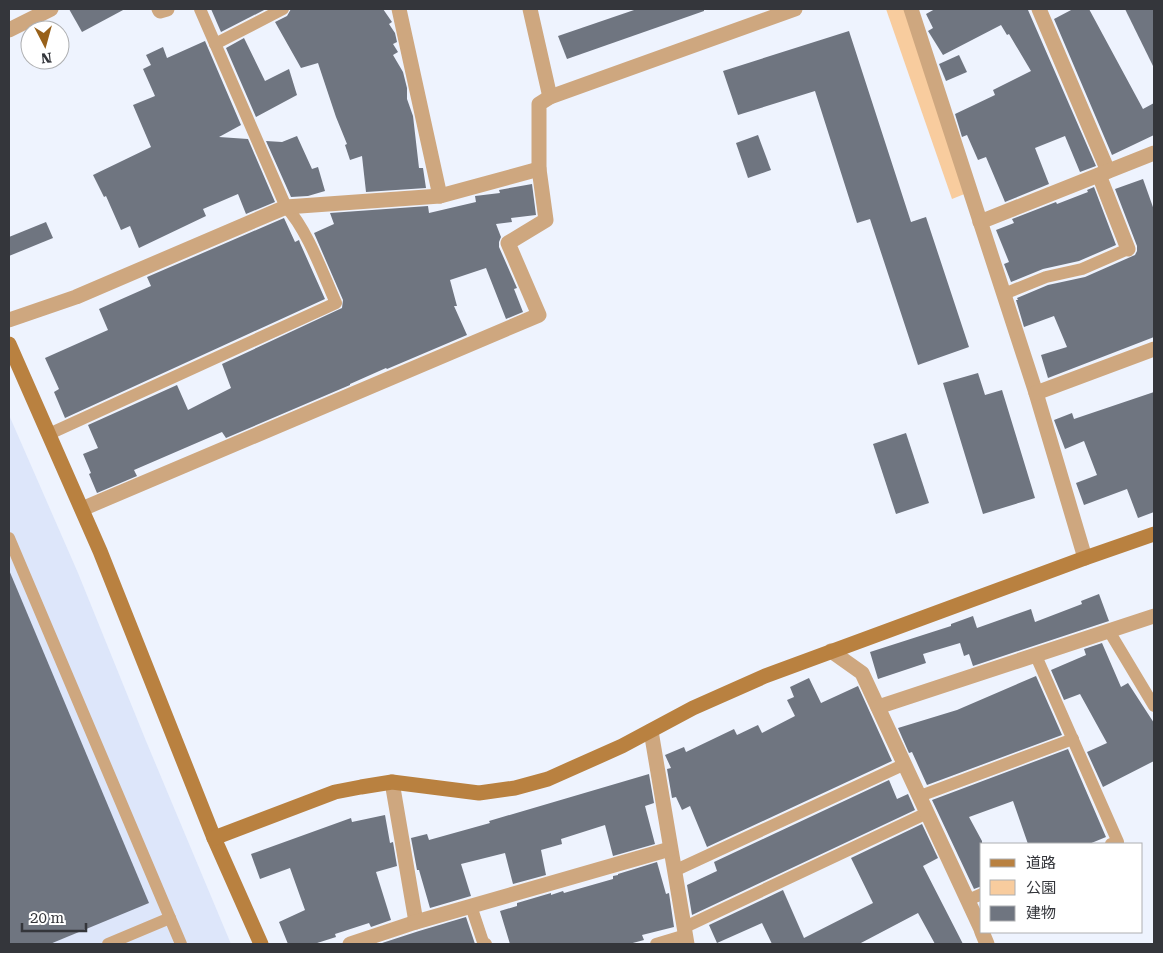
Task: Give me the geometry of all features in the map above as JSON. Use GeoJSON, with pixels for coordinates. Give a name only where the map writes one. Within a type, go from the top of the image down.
{"type":"FeatureCollection","features":[{"type":"Feature","properties":{"kind":"street"},"geometry":{"type":"LineString","coordinates":[[11,23],[50,9]]}},
{"type":"Feature","properties":{"kind":"street"},"geometry":{"type":"LineString","coordinates":[[160,9],[160,11],[167,9]]}},
{"type":"Feature","properties":{"kind":"street"},"geometry":{"type":"LineString","coordinates":[[399,9],[440,196]]}},
{"type":"Feature","properties":{"kind":"street"},"geometry":{"type":"LineString","coordinates":[[530,9],[550,97]]}},
{"type":"Feature","properties":{"kind":"street"},"geometry":{"type":"LineString","coordinates":[[82,509],[539,315],[508,243],[546,220],[539,169],[539,104],[550,97],[795,9]]}},
{"type":"Feature","properties":{"kind":"street"},"geometry":{"type":"LineString","coordinates":[[911,9],[1036,393],[1085,558]]}},
{"type":"Feature","properties":{"kind":"street"},"geometry":{"type":"LineString","coordinates":[[1039,9],[1103,173],[1128,249]]}},
{"type":"Feature","properties":{"kind":"street"},"geometry":{"type":"LineString","coordinates":[[980,222],[1154,153]]}},
{"type":"Feature","properties":{"kind":"street"},"geometry":{"type":"LineString","coordinates":[[9,320],[76,297],[286,207],[440,196],[539,169]]}},
{"type":"Feature","properties":{"kind":"street"},"geometry":{"type":"LineString","coordinates":[[9,344],[104,560],[214,838],[261,944]]}},
{"type":"Feature","properties":{"kind":"street"},"geometry":{"type":"LineString","coordinates":[[1036,393],[1154,349]]}},
{"type":"Feature","properties":{"kind":"street"},"geometry":{"type":"LineString","coordinates":[[214,838],[335,792],[392,782],[479,793],[516,788],[548,778],[747,684],[831,651],[1154,534]]}},
{"type":"Feature","properties":{"kind":"street"},"geometry":{"type":"LineString","coordinates":[[878,707],[1154,616]]}},
{"type":"Feature","properties":{"kind":"street"},"geometry":{"type":"LineString","coordinates":[[831,651],[862,673],[927,813],[975,897],[980,921]]}},
{"type":"Feature","properties":{"kind":"street"},"geometry":{"type":"LineString","coordinates":[[651,731],[686,936]]}},
{"type":"Feature","properties":{"kind":"street"},"geometry":{"type":"LineString","coordinates":[[392,782],[416,922]]}},
{"type":"Feature","properties":{"kind":"street"},"geometry":{"type":"LineString","coordinates":[[350,944],[416,922],[670,849]]}},
{"type":"Feature","properties":{"kind":"lane"},"geometry":{"type":"LineString","coordinates":[[49,434],[336,303],[294,215],[286,207],[200,9]]}},
{"type":"Feature","properties":{"kind":"lane"},"geometry":{"type":"LineString","coordinates":[[215,44],[283,9]]}},
{"type":"Feature","properties":{"kind":"lane"},"geometry":{"type":"LineString","coordinates":[[1004,294],[1046,277],[1082,269],[1128,249]]}},
{"type":"Feature","properties":{"kind":"lane"},"geometry":{"type":"LineString","coordinates":[[9,538],[181,944]]}},
{"type":"Feature","properties":{"kind":"lane"},"geometry":{"type":"LineString","coordinates":[[1109,631],[1154,706]]}},
{"type":"Feature","properties":{"kind":"lane"},"geometry":{"type":"LineString","coordinates":[[1036,656],[1118,842],[1114,843]]}},
{"type":"Feature","properties":{"kind":"lane"},"geometry":{"type":"LineString","coordinates":[[920,796],[1073,739]]}},
{"type":"Feature","properties":{"kind":"lane"},"geometry":{"type":"LineString","coordinates":[[674,871],[904,764]]}},
{"type":"Feature","properties":{"kind":"lane"},"geometry":{"type":"LineString","coordinates":[[656,944],[686,936],[927,813]]}},
{"type":"Feature","properties":{"kind":"lane"},"geometry":{"type":"LineString","coordinates":[[471,906],[483,942],[486,944]]}},
{"type":"Feature","properties":{"kind":"lane"},"geometry":{"type":"LineString","coordinates":[[108,944],[170,918]]}},
{"type":"Feature","properties":{"kind":"shaded area"},"geometry":{"type":"Polygon","coordinates":[[[9,415],[78,573],[231,944],[9,944],[9,415]]]}},
{"type":"Feature","properties":{"kind":"green space"},"geometry":{"type":"Polygon","coordinates":[[[886,9],[906,9],[967,193],[952,199],[886,9]]]}},
{"type":"Feature","properties":{"kind":"building"},"geometry":{"type":"Polygon","coordinates":[[[69,9],[125,9],[82,32],[69,9]]]}},
{"type":"Feature","properties":{"kind":"building"},"geometry":{"type":"Polygon","coordinates":[[[211,9],[266,9],[221,32],[211,9]]]}},
{"type":"Feature","properties":{"kind":"building"},"geometry":{"type":"Polygon","coordinates":[[[291,9],[383,9],[392,22],[389,24],[395,33],[397,42],[393,44],[398,52],[393,55],[403,72],[407,88],[407,99],[413,116],[419,168],[423,168],[426,188],[366,192],[362,156],[350,160],[345,145],[347,144],[318,63],[301,68],[275,22],[287,16],[291,9]]]}},
{"type":"Feature","properties":{"kind":"building"},"geometry":{"type":"Polygon","coordinates":[[[637,9],[704,9],[704,11],[567,59],[558,36],[637,9]]]}},
{"type":"Feature","properties":{"kind":"building"},"geometry":{"type":"Polygon","coordinates":[[[935,9],[1030,9],[1028,10],[1096,166],[1080,172],[1065,136],[1035,148],[1049,184],[1005,202],[986,157],[978,160],[967,135],[962,137],[955,114],[995,95],[993,90],[1031,71],[1009,34],[1007,35],[1001,25],[943,55],[928,31],[933,28],[926,14],[935,9]]]}},
{"type":"Feature","properties":{"kind":"building"},"geometry":{"type":"Polygon","coordinates":[[[1073,9],[1089,9],[1143,109],[1154,103],[1154,135],[1112,155],[1054,19],[1073,9]]]}},
{"type":"Feature","properties":{"kind":"building"},"geometry":{"type":"Polygon","coordinates":[[[1125,9],[1154,9],[1154,68],[1125,9]]]}},
{"type":"Feature","properties":{"kind":"building"},"geometry":{"type":"Polygon","coordinates":[[[849,31],[911,222],[926,217],[969,347],[918,365],[870,219],[857,223],[815,91],[738,115],[723,71],[849,31]]]}},
{"type":"Feature","properties":{"kind":"building"},"geometry":{"type":"Polygon","coordinates":[[[244,38],[265,81],[289,69],[297,95],[256,117],[226,48],[244,38]]]}},
{"type":"Feature","properties":{"kind":"building"},"geometry":{"type":"Polygon","coordinates":[[[205,41],[241,125],[219,137],[248,139],[275,202],[246,214],[238,194],[203,209],[206,216],[139,248],[130,226],[121,230],[106,196],[104,197],[93,175],[151,147],[133,105],[155,96],[143,69],[151,65],[146,55],[163,47],[167,58],[205,41]]]}},
{"type":"Feature","properties":{"kind":"building"},"geometry":{"type":"Polygon","coordinates":[[[959,55],[967,72],[946,81],[939,64],[959,55]]]}},
{"type":"Feature","properties":{"kind":"building"},"geometry":{"type":"Polygon","coordinates":[[[758,135],[771,170],[748,178],[736,143],[758,135]]]}},
{"type":"Feature","properties":{"kind":"building"},"geometry":{"type":"Polygon","coordinates":[[[297,136],[312,169],[318,167],[325,191],[308,196],[291,197],[266,141],[282,142],[297,136]]]}},
{"type":"Feature","properties":{"kind":"building"},"geometry":{"type":"Polygon","coordinates":[[[1143,179],[1154,210],[1154,337],[1048,378],[1041,355],[1067,347],[1054,316],[1024,327],[1016,300],[1048,285],[1085,277],[1135,255],[1137,246],[1115,189],[1143,179]]]}},
{"type":"Feature","properties":{"kind":"building"},"geometry":{"type":"Polygon","coordinates":[[[532,184],[536,215],[511,218],[512,222],[496,224],[501,237],[499,247],[517,288],[514,289],[523,312],[506,319],[486,268],[450,280],[457,306],[454,306],[467,335],[226,438],[222,432],[134,470],[137,476],[97,493],[83,454],[98,448],[88,425],[177,385],[188,410],[231,388],[222,364],[342,308],[343,300],[314,233],[334,224],[330,213],[428,206],[429,213],[476,202],[475,196],[500,193],[499,190],[532,184]]]}},
{"type":"Feature","properties":{"kind":"building"},"geometry":{"type":"Polygon","coordinates":[[[1094,187],[1116,245],[1079,261],[1043,269],[1011,282],[1004,264],[1009,262],[996,230],[1014,223],[1012,219],[1088,192],[1087,190],[1094,187]]]}},
{"type":"Feature","properties":{"kind":"building"},"geometry":{"type":"Polygon","coordinates":[[[284,218],[295,242],[299,240],[325,299],[65,418],[54,392],[59,389],[45,358],[108,330],[99,309],[151,286],[147,277],[284,218]]]}},
{"type":"Feature","properties":{"kind":"building"},"geometry":{"type":"Polygon","coordinates":[[[46,222],[53,238],[9,256],[9,237],[46,222]]]}},
{"type":"Feature","properties":{"kind":"building"},"geometry":{"type":"Polygon","coordinates":[[[978,373],[985,395],[1002,390],[1035,498],[983,514],[943,383],[978,373]]]}},
{"type":"Feature","properties":{"kind":"building"},"geometry":{"type":"Polygon","coordinates":[[[1154,392],[1154,512],[1138,518],[1127,489],[1084,505],[1076,483],[1097,475],[1084,441],[1065,449],[1054,420],[1072,413],[1074,419],[1154,392]]]}},
{"type":"Feature","properties":{"kind":"building"},"geometry":{"type":"Polygon","coordinates":[[[906,433],[929,503],[896,514],[873,444],[906,433]]]}},
{"type":"Feature","properties":{"kind":"building"},"geometry":{"type":"Polygon","coordinates":[[[9,570],[149,903],[50,944],[9,944],[9,570]]]}},
{"type":"Feature","properties":{"kind":"building"},"geometry":{"type":"Polygon","coordinates":[[[1099,594],[1109,621],[973,666],[969,654],[964,656],[960,643],[923,654],[926,663],[878,679],[870,652],[951,626],[951,624],[973,616],[977,628],[1031,609],[1035,622],[1082,604],[1081,601],[1099,594]]]}},
{"type":"Feature","properties":{"kind":"building"},"geometry":{"type":"Polygon","coordinates":[[[1102,643],[1121,687],[1128,683],[1154,723],[1154,761],[1103,787],[1087,752],[1107,743],[1080,694],[1064,700],[1051,670],[1086,655],[1084,649],[1102,643]]]}},
{"type":"Feature","properties":{"kind":"building"},"geometry":{"type":"Polygon","coordinates":[[[1036,676],[1062,735],[927,785],[912,752],[909,753],[898,728],[957,710],[1036,676]]]}},
{"type":"Feature","properties":{"kind":"building"},"geometry":{"type":"Polygon","coordinates":[[[809,678],[821,703],[858,686],[892,761],[707,847],[690,806],[682,810],[676,797],[672,798],[667,769],[671,768],[665,755],[684,747],[686,752],[734,729],[737,735],[758,725],[762,733],[795,716],[787,700],[794,697],[790,687],[809,678]]]}},
{"type":"Feature","properties":{"kind":"building"},"geometry":{"type":"Polygon","coordinates":[[[1068,749],[1106,837],[1091,843],[1028,843],[1013,801],[969,817],[982,841],[980,843],[980,887],[974,889],[932,800],[1068,749]]]}},
{"type":"Feature","properties":{"kind":"building"},"geometry":{"type":"Polygon","coordinates":[[[649,774],[654,803],[645,806],[655,844],[613,856],[605,825],[561,839],[562,844],[541,850],[546,875],[513,884],[505,853],[461,864],[471,896],[430,908],[419,870],[417,870],[411,838],[427,834],[429,840],[649,774]]]}},
{"type":"Feature","properties":{"kind":"building"},"geometry":{"type":"Polygon","coordinates":[[[889,780],[897,799],[908,794],[915,810],[692,915],[687,885],[717,871],[714,862],[889,780]]]}},
{"type":"Feature","properties":{"kind":"building"},"geometry":{"type":"Polygon","coordinates":[[[385,815],[390,843],[393,842],[397,866],[376,872],[391,920],[371,927],[369,923],[335,934],[336,937],[314,944],[288,944],[279,922],[305,910],[290,868],[260,879],[251,854],[351,818],[352,822],[385,815]]]}},
{"type":"Feature","properties":{"kind":"building"},"geometry":{"type":"Polygon","coordinates":[[[922,824],[938,858],[923,866],[963,944],[935,944],[918,913],[859,944],[772,944],[762,923],[717,943],[709,925],[783,890],[804,938],[873,903],[851,858],[922,824]]]}},
{"type":"Feature","properties":{"kind":"building"},"geometry":{"type":"Polygon","coordinates":[[[657,862],[666,894],[669,893],[674,927],[642,935],[644,940],[629,944],[510,944],[500,911],[517,906],[517,903],[551,893],[551,895],[563,891],[564,893],[613,879],[613,876],[618,874],[657,862]]]}},
{"type":"Feature","properties":{"kind":"building"},"geometry":{"type":"Polygon","coordinates":[[[466,917],[475,944],[379,944],[419,931],[466,917]]]}}]}
